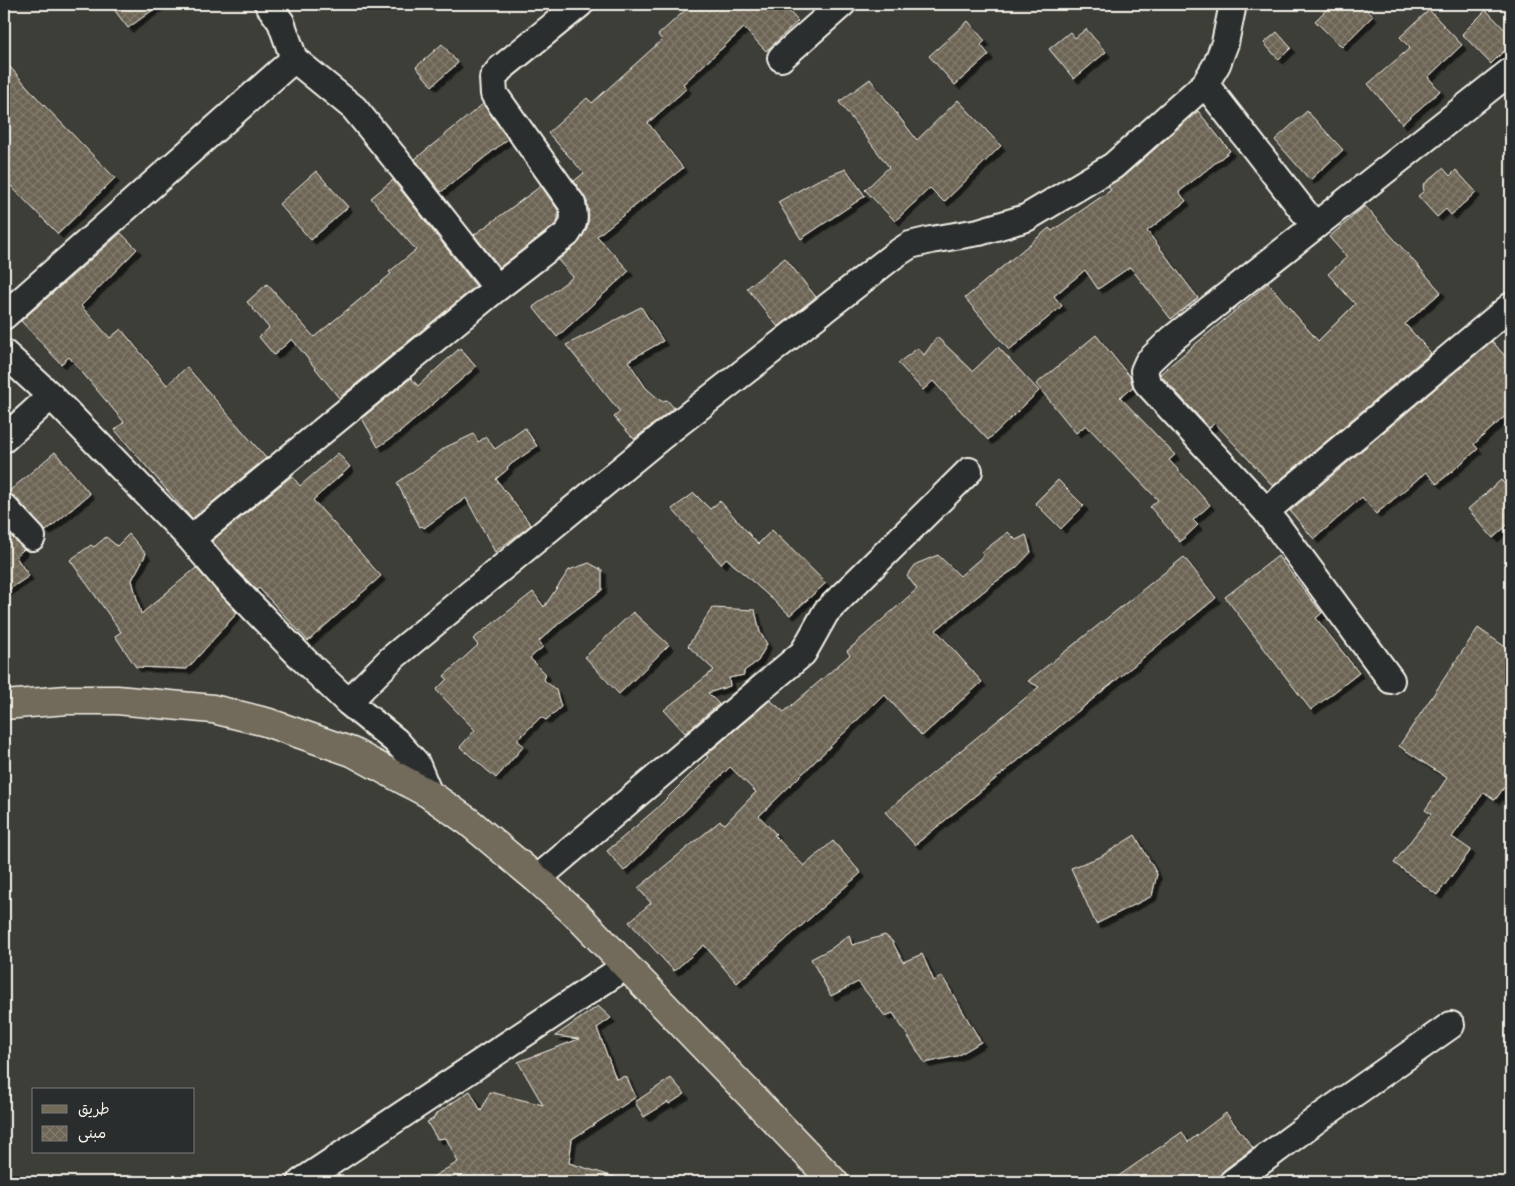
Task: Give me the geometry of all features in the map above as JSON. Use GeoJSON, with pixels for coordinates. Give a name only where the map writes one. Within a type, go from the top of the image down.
{"type":"FeatureCollection","features":[{"type":"Feature","properties":{"kind":"main road"},"geometry":{"type":"LineString","coordinates":[[4,705],[67,700],[116,700],[213,709],[266,722],[352,752],[429,794],[469,822],[578,916],[834,1182]]}},
{"type":"Feature","properties":{"kind":"street"},"geometry":{"type":"LineString","coordinates":[[268,4],[281,22],[294,59],[354,108],[497,288]]}},
{"type":"Feature","properties":{"kind":"street"},"geometry":{"type":"LineString","coordinates":[[191,539],[497,288],[567,234],[573,226],[575,218],[572,204],[494,94],[493,78],[500,69],[580,4]]}},
{"type":"Feature","properties":{"kind":"street"},"geometry":{"type":"LineString","coordinates":[[781,58],[842,4]]}},
{"type":"Feature","properties":{"kind":"street"},"geometry":{"type":"LineString","coordinates":[[348,702],[392,658],[662,436],[893,256],[910,245],[979,232],[1026,218],[1113,166],[1205,84],[1217,64],[1225,42],[1233,4]]}},
{"type":"Feature","properties":{"kind":"street"},"geometry":{"type":"LineString","coordinates":[[4,316],[294,59]]}},
{"type":"Feature","properties":{"kind":"street"},"geometry":{"type":"LineString","coordinates":[[1391,680],[1266,511],[1163,401],[1148,382],[1144,371],[1148,362],[1172,339],[1511,71]]}},
{"type":"Feature","properties":{"kind":"street"},"geometry":{"type":"LineString","coordinates":[[1205,84],[1314,226]]}},
{"type":"Feature","properties":{"kind":"street"},"geometry":{"type":"LineString","coordinates":[[1266,511],[1511,306]]}},
{"type":"Feature","properties":{"kind":"street"},"geometry":{"type":"LineString","coordinates":[[4,353],[51,396],[191,539],[226,580],[284,640],[348,702],[396,741],[416,763],[429,794]]}},
{"type":"Feature","properties":{"kind":"street"},"geometry":{"type":"LineString","coordinates":[[4,439],[51,396]]}},
{"type":"Feature","properties":{"kind":"street"},"geometry":{"type":"LineString","coordinates":[[537,879],[803,653],[826,612],[970,471]]}},
{"type":"Feature","properties":{"kind":"street"},"geometry":{"type":"LineString","coordinates":[[4,507],[32,537]]}},
{"type":"Feature","properties":{"kind":"street"},"geometry":{"type":"LineString","coordinates":[[301,1182],[626,966]]}},
{"type":"Feature","properties":{"kind":"street"},"geometry":{"type":"LineString","coordinates":[[1233,1182],[1319,1118],[1451,1025]]}},
{"type":"Feature","properties":{"kind":"building"},"geometry":{"type":"Polygon","coordinates":[[[110,4],[161,4],[128,28],[110,4]]]}},
{"type":"Feature","properties":{"kind":"building"},"geometry":{"type":"Polygon","coordinates":[[[692,4],[782,4],[798,21],[766,51],[744,28],[683,84],[687,88],[648,123],[683,168],[597,236],[629,271],[557,337],[533,307],[573,277],[558,260],[579,242],[587,228],[589,215],[587,201],[574,181],[584,173],[548,133],[587,98],[592,103],[662,40],[658,35],[692,4]]]}},
{"type":"Feature","properties":{"kind":"building"},"geometry":{"type":"Polygon","coordinates":[[[1332,4],[1361,4],[1373,16],[1342,47],[1315,21],[1332,4]]]}},
{"type":"Feature","properties":{"kind":"building"},"geometry":{"type":"Polygon","coordinates":[[[1429,10],[1462,45],[1428,77],[1440,91],[1402,124],[1368,84],[1410,48],[1400,37],[1429,10]]]}},
{"type":"Feature","properties":{"kind":"building"},"geometry":{"type":"Polygon","coordinates":[[[1486,10],[1511,36],[1511,44],[1491,64],[1462,34],[1486,10]]]}},
{"type":"Feature","properties":{"kind":"building"},"geometry":{"type":"Polygon","coordinates":[[[968,21],[985,41],[981,45],[989,55],[955,85],[929,56],[968,21]]]}},
{"type":"Feature","properties":{"kind":"building"},"geometry":{"type":"Polygon","coordinates":[[[1086,29],[1106,52],[1074,79],[1049,49],[1070,32],[1075,38],[1086,29]]]}},
{"type":"Feature","properties":{"kind":"building"},"geometry":{"type":"Polygon","coordinates":[[[1277,32],[1291,48],[1279,60],[1264,43],[1277,32]]]}},
{"type":"Feature","properties":{"kind":"building"},"geometry":{"type":"Polygon","coordinates":[[[442,44],[458,63],[432,86],[416,67],[442,44]]]}},
{"type":"Feature","properties":{"kind":"building"},"geometry":{"type":"Polygon","coordinates":[[[4,60],[40,101],[115,178],[58,234],[4,179],[4,60]]]}},
{"type":"Feature","properties":{"kind":"building"},"geometry":{"type":"Polygon","coordinates":[[[870,79],[917,140],[958,100],[1001,146],[944,202],[930,188],[895,221],[865,190],[889,167],[839,102],[870,79]]]}},
{"type":"Feature","properties":{"kind":"building"},"geometry":{"type":"Polygon","coordinates":[[[483,104],[508,139],[441,192],[415,159],[483,104]]]}},
{"type":"Feature","properties":{"kind":"building"},"geometry":{"type":"Polygon","coordinates":[[[1198,111],[1230,151],[1179,192],[1186,201],[1147,231],[1198,298],[1171,319],[1130,267],[1098,289],[1085,270],[1054,296],[1062,306],[1009,350],[965,298],[1049,228],[1052,231],[1111,190],[1108,186],[1123,177],[1198,111]]]}},
{"type":"Feature","properties":{"kind":"building"},"geometry":{"type":"Polygon","coordinates":[[[1307,111],[1343,150],[1310,180],[1275,140],[1307,111]]]}},
{"type":"Feature","properties":{"kind":"building"},"geometry":{"type":"Polygon","coordinates":[[[1443,168],[1450,176],[1456,170],[1476,192],[1451,215],[1446,209],[1437,217],[1418,196],[1424,191],[1423,185],[1443,168]]]}},
{"type":"Feature","properties":{"kind":"building"},"geometry":{"type":"Polygon","coordinates":[[[846,169],[865,196],[801,239],[778,202],[818,180],[846,169]]]}},
{"type":"Feature","properties":{"kind":"building"},"geometry":{"type":"Polygon","coordinates":[[[316,171],[348,207],[311,240],[279,204],[316,171]]]}},
{"type":"Feature","properties":{"kind":"building"},"geometry":{"type":"Polygon","coordinates":[[[393,180],[476,286],[339,398],[292,339],[274,355],[259,337],[269,328],[247,302],[267,284],[314,337],[391,274],[389,272],[416,250],[371,198],[393,180]]]}},
{"type":"Feature","properties":{"kind":"building"},"geometry":{"type":"Polygon","coordinates":[[[541,186],[558,210],[556,224],[500,267],[474,235],[541,186]]]}},
{"type":"Feature","properties":{"kind":"building"},"geometry":{"type":"Polygon","coordinates":[[[1365,206],[1441,292],[1405,324],[1431,353],[1273,486],[1215,423],[1209,428],[1160,374],[1268,283],[1318,341],[1355,304],[1328,274],[1347,257],[1329,237],[1365,206]]]}},
{"type":"Feature","properties":{"kind":"building"},"geometry":{"type":"Polygon","coordinates":[[[121,233],[137,249],[81,306],[110,338],[121,329],[167,385],[187,367],[266,458],[192,519],[115,430],[124,422],[69,357],[61,364],[21,321],[121,233]]]}},
{"type":"Feature","properties":{"kind":"building"},"geometry":{"type":"Polygon","coordinates":[[[785,258],[816,297],[778,327],[747,288],[785,258]]]}},
{"type":"Feature","properties":{"kind":"building"},"geometry":{"type":"Polygon","coordinates":[[[641,307],[663,341],[628,361],[646,388],[661,401],[667,400],[674,408],[634,439],[614,417],[620,412],[566,345],[641,307]]]}},
{"type":"Feature","properties":{"kind":"building"},"geometry":{"type":"Polygon","coordinates":[[[1096,335],[1130,377],[1133,387],[1120,397],[1175,455],[1169,460],[1210,505],[1193,520],[1198,525],[1180,542],[1150,507],[1158,500],[1086,425],[1076,433],[1036,384],[1096,335]]]}},
{"type":"Feature","properties":{"kind":"building"},"geometry":{"type":"Polygon","coordinates":[[[937,337],[973,371],[998,347],[1039,391],[988,440],[933,381],[923,390],[898,363],[918,348],[924,355],[937,337]]]}},
{"type":"Feature","properties":{"kind":"building"},"geometry":{"type":"Polygon","coordinates":[[[1492,341],[1511,363],[1511,411],[1474,444],[1478,449],[1437,484],[1426,472],[1376,514],[1362,497],[1314,539],[1290,511],[1492,341]]]}},
{"type":"Feature","properties":{"kind":"building"},"geometry":{"type":"Polygon","coordinates":[[[460,348],[476,367],[399,433],[378,447],[362,418],[411,378],[418,386],[460,348]]]}},
{"type":"Feature","properties":{"kind":"building"},"geometry":{"type":"Polygon","coordinates":[[[525,428],[537,446],[507,467],[508,469],[496,479],[531,525],[495,552],[466,498],[424,528],[420,527],[397,483],[446,447],[474,434],[478,442],[486,437],[495,449],[525,428]]]}},
{"type":"Feature","properties":{"kind":"building"},"geometry":{"type":"Polygon","coordinates":[[[55,452],[90,494],[46,531],[15,497],[7,493],[55,452]]]}},
{"type":"Feature","properties":{"kind":"building"},"geometry":{"type":"Polygon","coordinates":[[[338,453],[350,467],[313,500],[381,576],[308,641],[259,588],[257,590],[237,570],[212,541],[292,476],[300,486],[338,453]]]}},
{"type":"Feature","properties":{"kind":"building"},"geometry":{"type":"Polygon","coordinates":[[[1058,480],[1084,506],[1061,529],[1035,503],[1058,480]]]}},
{"type":"Feature","properties":{"kind":"building"},"geometry":{"type":"Polygon","coordinates":[[[1501,480],[1511,491],[1511,522],[1493,538],[1468,509],[1501,480]]]}},
{"type":"Feature","properties":{"kind":"building"},"geometry":{"type":"Polygon","coordinates":[[[694,493],[710,509],[720,501],[758,544],[772,530],[826,583],[790,615],[726,558],[721,564],[672,509],[694,493]]]}},
{"type":"Feature","properties":{"kind":"building"},"geometry":{"type":"Polygon","coordinates":[[[4,529],[24,549],[16,557],[29,576],[4,593],[4,529]]]}},
{"type":"Feature","properties":{"kind":"building"},"geometry":{"type":"Polygon","coordinates":[[[1008,532],[1016,540],[1026,535],[1031,552],[1016,568],[994,583],[936,630],[982,682],[922,736],[884,694],[759,816],[776,834],[774,835],[804,866],[833,841],[861,873],[737,983],[704,945],[674,971],[629,922],[651,903],[638,888],[720,821],[725,824],[756,792],[730,767],[624,871],[607,851],[656,809],[708,757],[706,755],[770,700],[784,712],[850,655],[847,651],[917,589],[907,576],[916,564],[938,555],[960,576],[983,556],[982,552],[1008,532]]]}},
{"type":"Feature","properties":{"kind":"building"},"geometry":{"type":"Polygon","coordinates":[[[129,534],[146,554],[132,580],[141,614],[196,568],[237,613],[187,669],[136,667],[115,636],[121,632],[70,560],[91,545],[94,547],[106,537],[117,546],[129,534]]]}},
{"type":"Feature","properties":{"kind":"building"},"geometry":{"type":"Polygon","coordinates":[[[1278,556],[1322,613],[1316,618],[1359,673],[1311,710],[1225,597],[1278,556]]]}},
{"type":"Feature","properties":{"kind":"building"},"geometry":{"type":"Polygon","coordinates":[[[1184,557],[1216,598],[915,845],[885,812],[1039,687],[1028,681],[1184,557]]]}},
{"type":"Feature","properties":{"kind":"building"},"geometry":{"type":"Polygon","coordinates":[[[589,563],[602,570],[602,590],[539,641],[543,647],[530,658],[546,674],[544,680],[556,690],[561,707],[546,720],[541,717],[517,740],[524,746],[496,778],[460,747],[475,730],[436,690],[447,679],[444,676],[478,645],[473,639],[533,592],[544,607],[569,570],[589,563]]]}},
{"type":"Feature","properties":{"kind":"building"},"geometry":{"type":"Polygon","coordinates":[[[712,608],[755,610],[760,632],[767,644],[758,661],[744,671],[744,675],[729,678],[730,686],[708,693],[719,704],[685,733],[664,710],[714,670],[688,646],[712,608]]]}},
{"type":"Feature","properties":{"kind":"building"},"geometry":{"type":"Polygon","coordinates":[[[633,612],[669,645],[619,694],[585,657],[633,612]]]}},
{"type":"Feature","properties":{"kind":"building"},"geometry":{"type":"Polygon","coordinates":[[[1478,628],[1511,651],[1511,778],[1495,800],[1484,792],[1452,837],[1471,850],[1437,895],[1394,863],[1431,814],[1425,810],[1447,778],[1399,746],[1478,628]]]}},
{"type":"Feature","properties":{"kind":"building"},"geometry":{"type":"Polygon","coordinates":[[[1135,835],[1157,874],[1152,896],[1096,924],[1071,868],[1100,857],[1135,835]]]}},
{"type":"Feature","properties":{"kind":"building"},"geometry":{"type":"Polygon","coordinates":[[[849,935],[852,945],[885,935],[892,941],[903,962],[922,954],[934,981],[942,976],[981,1042],[957,1056],[925,1063],[893,1013],[885,1016],[858,982],[831,996],[811,959],[832,948],[849,935]]]}},
{"type":"Feature","properties":{"kind":"building"},"geometry":{"type":"Polygon","coordinates":[[[598,1006],[611,1018],[597,1028],[616,1079],[626,1076],[636,1097],[572,1139],[569,1163],[618,1178],[617,1182],[424,1182],[458,1162],[446,1138],[437,1139],[427,1122],[470,1091],[481,1111],[490,1092],[543,1105],[518,1062],[579,1039],[555,1036],[598,1006]]]}},
{"type":"Feature","properties":{"kind":"building"},"geometry":{"type":"Polygon","coordinates":[[[671,1078],[685,1094],[644,1117],[635,1102],[671,1078]]]}},
{"type":"Feature","properties":{"kind":"building"},"geometry":{"type":"Polygon","coordinates":[[[1226,1113],[1253,1148],[1224,1170],[1219,1176],[1218,1182],[1110,1182],[1182,1132],[1188,1142],[1226,1113]]]}}]}
